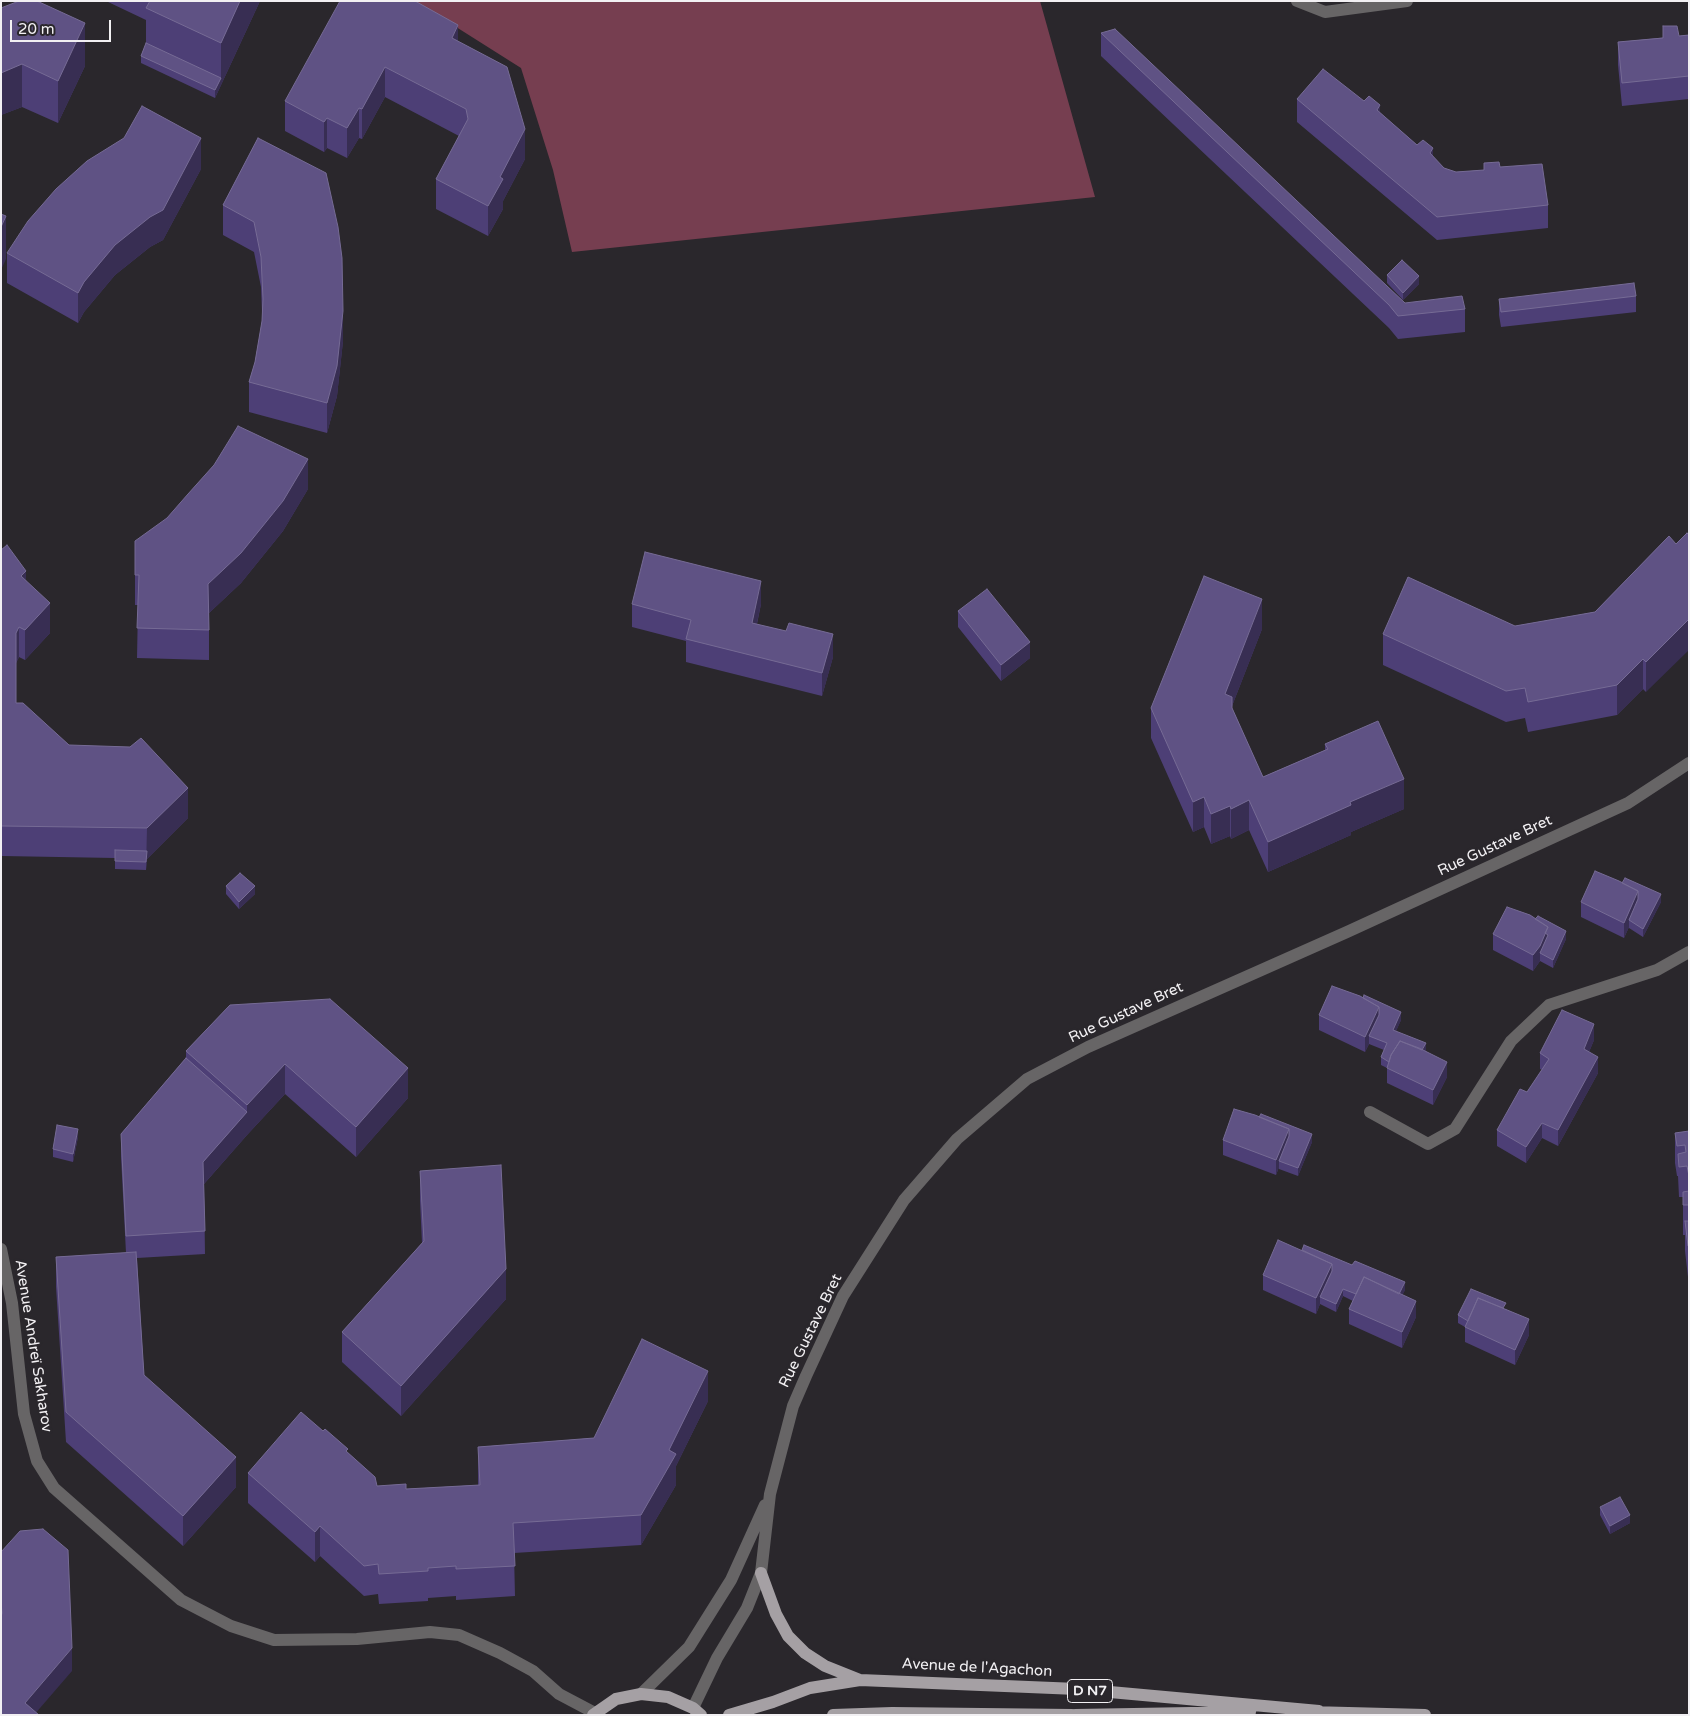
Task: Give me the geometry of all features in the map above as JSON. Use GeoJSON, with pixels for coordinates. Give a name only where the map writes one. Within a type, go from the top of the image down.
{"type":"FeatureCollection","features":[{"type":"Feature","properties":{"kind":"main road"},"geometry":{"type":"LineString","coordinates":[[760,1573],[776,1614],[788,1636],[805,1653],[825,1666],[860,1680]]}},
{"type":"Feature","properties":{"kind":"main road","name":"Avenue de l'Agachon"},"geometry":{"type":"LineString","coordinates":[[729,1715],[774,1702],[810,1688],[860,1680],[1076,1689],[1319,1711],[1425,1715]]}},
{"type":"Feature","properties":{"kind":"main road"},"geometry":{"type":"LineString","coordinates":[[594,1714],[616,1700],[641,1694],[668,1696],[697,1711]]}},
{"type":"Feature","properties":{"kind":"main road","name":"Avenue de l'Agachon"},"geometry":{"type":"LineString","coordinates":[[834,1715],[1074,1715],[1319,1711]]}},
{"type":"Feature","properties":{"kind":"street"},"geometry":{"type":"LineString","coordinates":[[1297,1],[1325,12],[1407,1]]}},
{"type":"Feature","properties":{"kind":"street","name":"Rue Gustave Bret"},"geometry":{"type":"LineString","coordinates":[[697,1711],[717,1658],[747,1608],[760,1573],[770,1494],[793,1406],[843,1296],[904,1200],[958,1139],[1027,1079],[1088,1047],[1347,932],[1628,803],[1689,763]]}},
{"type":"Feature","properties":{"kind":"street"},"geometry":{"type":"LineString","coordinates":[[1370,1112],[1428,1144],[1455,1129],[1511,1041],[1549,1004],[1657,970],[1689,952]]}},
{"type":"Feature","properties":{"kind":"street","name":"Avenue Andreï Sakharov"},"geometry":{"type":"LineString","coordinates":[[1,1249],[12,1303],[24,1414],[37,1461],[54,1488],[182,1600],[231,1626],[274,1640],[357,1639],[430,1632],[459,1635],[532,1670],[560,1694],[594,1714]]}},
{"type":"Feature","properties":{"kind":"street","name":"Rue Gustave Bret"},"geometry":{"type":"LineString","coordinates":[[641,1694],[689,1647],[731,1580],[770,1494]]}},
{"type":"Feature","properties":{"kind":"shaded area"},"geometry":{"type":"Polygon","coordinates":[[[415,1],[1040,1],[1095,197],[572,252],[553,170],[521,68],[415,1]]]}},
{"type":"Feature","properties":{"kind":"building"},"geometry":{"type":"Polygon","coordinates":[[[19,1],[37,1],[85,23],[58,81],[22,64],[1,73],[1,8],[19,1]]]}},
{"type":"Feature","properties":{"kind":"building"},"geometry":{"type":"Polygon","coordinates":[[[150,1],[240,1],[221,43],[146,8],[150,1]]]}},
{"type":"Feature","properties":{"kind":"building"},"geometry":{"type":"Polygon","coordinates":[[[340,1],[415,1],[458,25],[452,38],[507,67],[525,129],[500,177],[503,179],[488,206],[436,179],[468,119],[466,109],[385,67],[362,109],[359,108],[347,128],[327,118],[324,122],[285,101],[340,1]]]}},
{"type":"Feature","properties":{"kind":"building"},"geometry":{"type":"Polygon","coordinates":[[[1663,26],[1677,26],[1679,36],[1689,35],[1689,76],[1622,83],[1618,42],[1663,38],[1663,26]]]}},
{"type":"Feature","properties":{"kind":"building"},"geometry":{"type":"Polygon","coordinates":[[[1115,29],[1405,303],[1462,296],[1465,309],[1398,316],[1389,305],[1101,33],[1115,29]]]}},
{"type":"Feature","properties":{"kind":"building"},"geometry":{"type":"Polygon","coordinates":[[[146,43],[221,78],[215,90],[141,56],[146,43]]]}},
{"type":"Feature","properties":{"kind":"building"},"geometry":{"type":"Polygon","coordinates":[[[1323,69],[1364,101],[1369,96],[1380,105],[1377,110],[1417,145],[1423,140],[1433,148],[1430,153],[1444,168],[1456,172],[1484,170],[1484,163],[1499,162],[1500,167],[1542,164],[1548,205],[1437,217],[1297,99],[1323,69]]]}},
{"type":"Feature","properties":{"kind":"building"},"geometry":{"type":"Polygon","coordinates":[[[142,106],[201,138],[163,210],[150,217],[115,245],[84,282],[78,293],[7,253],[28,221],[56,189],[87,161],[124,138],[142,106]]]}},
{"type":"Feature","properties":{"kind":"building"},"geometry":{"type":"Polygon","coordinates":[[[258,138],[326,173],[338,227],[342,258],[343,311],[337,366],[327,403],[249,382],[255,362],[262,321],[261,257],[254,222],[223,205],[258,138]]]}},
{"type":"Feature","properties":{"kind":"building"},"geometry":{"type":"Polygon","coordinates":[[[1,214],[6,216],[1,227],[1,214]]]}},
{"type":"Feature","properties":{"kind":"building"},"geometry":{"type":"Polygon","coordinates":[[[1402,260],[1419,276],[1403,293],[1387,275],[1402,260]]]}},
{"type":"Feature","properties":{"kind":"building"},"geometry":{"type":"Polygon","coordinates":[[[1634,283],[1636,296],[1501,312],[1499,299],[1634,283]]]}},
{"type":"Feature","properties":{"kind":"building"},"geometry":{"type":"Polygon","coordinates":[[[238,426],[308,459],[283,501],[241,553],[208,584],[209,630],[137,628],[139,575],[135,575],[135,541],[167,518],[214,465],[238,426]]]}},
{"type":"Feature","properties":{"kind":"building"},"geometry":{"type":"Polygon","coordinates":[[[1687,533],[1689,535],[1689,619],[1646,662],[1643,659],[1617,685],[1528,702],[1525,688],[1506,691],[1383,634],[1408,577],[1515,626],[1595,612],[1669,536],[1676,544],[1687,533]]]}},
{"type":"Feature","properties":{"kind":"building"},"geometry":{"type":"Polygon","coordinates":[[[7,545],[26,571],[21,576],[50,603],[25,630],[19,627],[16,633],[16,703],[23,703],[69,745],[130,747],[141,738],[188,788],[147,828],[1,825],[1,550],[7,545]]]}},
{"type":"Feature","properties":{"kind":"building"},"geometry":{"type":"Polygon","coordinates":[[[645,552],[761,581],[752,623],[786,631],[789,623],[833,634],[822,673],[686,639],[691,620],[632,604],[645,552]]]}},
{"type":"Feature","properties":{"kind":"building"},"geometry":{"type":"Polygon","coordinates":[[[1204,576],[1262,599],[1225,694],[1232,697],[1232,708],[1263,777],[1328,749],[1325,744],[1378,721],[1404,779],[1350,802],[1351,805],[1268,842],[1249,800],[1231,809],[1230,806],[1211,814],[1204,797],[1193,802],[1151,708],[1204,576]]]}},
{"type":"Feature","properties":{"kind":"building"},"geometry":{"type":"Polygon","coordinates":[[[987,589],[1030,642],[1001,665],[958,611],[987,589]]]}},
{"type":"Feature","properties":{"kind":"building"},"geometry":{"type":"Polygon","coordinates":[[[115,850],[147,851],[146,862],[115,861],[115,850]]]}},
{"type":"Feature","properties":{"kind":"building"},"geometry":{"type":"Polygon","coordinates":[[[1595,871],[1638,891],[1624,923],[1581,902],[1595,871]]]}},
{"type":"Feature","properties":{"kind":"building"},"geometry":{"type":"Polygon","coordinates":[[[240,873],[255,886],[239,902],[226,886],[240,873]]]}},
{"type":"Feature","properties":{"kind":"building"},"geometry":{"type":"Polygon","coordinates":[[[1625,878],[1661,894],[1643,929],[1629,920],[1638,899],[1638,891],[1622,883],[1625,878]]]}},
{"type":"Feature","properties":{"kind":"building"},"geometry":{"type":"Polygon","coordinates":[[[1507,907],[1530,915],[1548,927],[1540,946],[1533,955],[1493,934],[1507,907]]]}},
{"type":"Feature","properties":{"kind":"building"},"geometry":{"type":"Polygon","coordinates":[[[1538,916],[1566,931],[1553,960],[1540,953],[1548,935],[1545,933],[1548,927],[1535,919],[1538,916]]]}},
{"type":"Feature","properties":{"kind":"building"},"geometry":{"type":"Polygon","coordinates":[[[1332,986],[1360,996],[1379,1007],[1365,1037],[1319,1015],[1332,986]]]}},
{"type":"Feature","properties":{"kind":"building"},"geometry":{"type":"Polygon","coordinates":[[[1364,995],[1401,1012],[1393,1030],[1426,1043],[1422,1050],[1400,1041],[1389,1062],[1381,1057],[1387,1043],[1369,1036],[1379,1015],[1379,1007],[1363,998],[1364,995]]]}},
{"type":"Feature","properties":{"kind":"building"},"geometry":{"type":"Polygon","coordinates":[[[330,999],[408,1068],[356,1127],[285,1064],[247,1105],[186,1051],[230,1005],[330,999]]]}},
{"type":"Feature","properties":{"kind":"building"},"geometry":{"type":"Polygon","coordinates":[[[1562,1010],[1594,1024],[1584,1049],[1598,1057],[1558,1130],[1542,1123],[1526,1147],[1497,1130],[1520,1089],[1527,1092],[1549,1059],[1540,1053],[1562,1010]]]}},
{"type":"Feature","properties":{"kind":"building"},"geometry":{"type":"Polygon","coordinates":[[[1400,1041],[1447,1062],[1433,1090],[1387,1068],[1391,1055],[1400,1041]]]}},
{"type":"Feature","properties":{"kind":"building"},"geometry":{"type":"Polygon","coordinates":[[[186,1058],[247,1112],[203,1162],[205,1231],[126,1236],[121,1134],[186,1058]]]}},
{"type":"Feature","properties":{"kind":"building"},"geometry":{"type":"Polygon","coordinates":[[[1234,1109],[1255,1115],[1289,1129],[1276,1160],[1223,1140],[1234,1109]]]}},
{"type":"Feature","properties":{"kind":"building"},"geometry":{"type":"Polygon","coordinates":[[[1261,1114],[1312,1134],[1298,1168],[1279,1161],[1289,1136],[1289,1129],[1259,1117],[1261,1114]]]}},
{"type":"Feature","properties":{"kind":"building"},"geometry":{"type":"Polygon","coordinates":[[[57,1125],[78,1129],[73,1154],[53,1149],[57,1125]]]}},
{"type":"Feature","properties":{"kind":"building"},"geometry":{"type":"Polygon","coordinates":[[[1689,1131],[1689,1176],[1687,1166],[1679,1167],[1678,1154],[1686,1152],[1685,1145],[1677,1146],[1675,1133],[1689,1131]]]}},
{"type":"Feature","properties":{"kind":"building"},"geometry":{"type":"Polygon","coordinates":[[[501,1165],[506,1269],[401,1386],[342,1332],[424,1241],[420,1171],[501,1165]]]}},
{"type":"Feature","properties":{"kind":"building"},"geometry":{"type":"Polygon","coordinates":[[[1689,1191],[1689,1205],[1683,1205],[1683,1192],[1689,1191]]]}},
{"type":"Feature","properties":{"kind":"building"},"geometry":{"type":"Polygon","coordinates":[[[1685,1221],[1689,1221],[1689,1246],[1688,1246],[1685,1221]]]}},
{"type":"Feature","properties":{"kind":"building"},"geometry":{"type":"Polygon","coordinates":[[[1278,1240],[1332,1264],[1316,1298],[1263,1275],[1278,1240]]]}},
{"type":"Feature","properties":{"kind":"building"},"geometry":{"type":"Polygon","coordinates":[[[1304,1245],[1352,1265],[1355,1261],[1405,1282],[1399,1294],[1364,1277],[1356,1294],[1343,1289],[1336,1304],[1320,1297],[1332,1271],[1332,1264],[1302,1250],[1304,1245]]]}},
{"type":"Feature","properties":{"kind":"building"},"geometry":{"type":"Polygon","coordinates":[[[136,1252],[144,1375],[236,1457],[183,1516],[66,1412],[56,1257],[136,1252]]]}},
{"type":"Feature","properties":{"kind":"building"},"geometry":{"type":"Polygon","coordinates":[[[1364,1277],[1416,1301],[1402,1332],[1349,1309],[1364,1277]]]}},
{"type":"Feature","properties":{"kind":"building"},"geometry":{"type":"Polygon","coordinates":[[[1471,1289],[1506,1303],[1503,1308],[1478,1298],[1468,1321],[1458,1315],[1471,1289]]]}},
{"type":"Feature","properties":{"kind":"building"},"geometry":{"type":"Polygon","coordinates":[[[1478,1298],[1529,1319],[1515,1350],[1465,1327],[1478,1298]]]}},
{"type":"Feature","properties":{"kind":"building"},"geometry":{"type":"Polygon","coordinates":[[[642,1339],[708,1371],[669,1450],[676,1454],[641,1515],[513,1523],[515,1566],[456,1569],[456,1566],[428,1568],[428,1571],[379,1574],[378,1564],[364,1566],[320,1526],[315,1532],[248,1473],[301,1412],[348,1449],[346,1451],[375,1477],[377,1486],[406,1484],[406,1489],[480,1485],[478,1447],[594,1438],[642,1339]]]}},
{"type":"Feature","properties":{"kind":"building"},"geometry":{"type":"Polygon","coordinates":[[[1620,1497],[1630,1515],[1610,1526],[1600,1507],[1620,1497]]]}},
{"type":"Feature","properties":{"kind":"building"},"geometry":{"type":"Polygon","coordinates":[[[43,1529],[68,1550],[72,1648],[25,1703],[39,1715],[1,1715],[1,1552],[20,1531],[43,1529]]]}}]}
